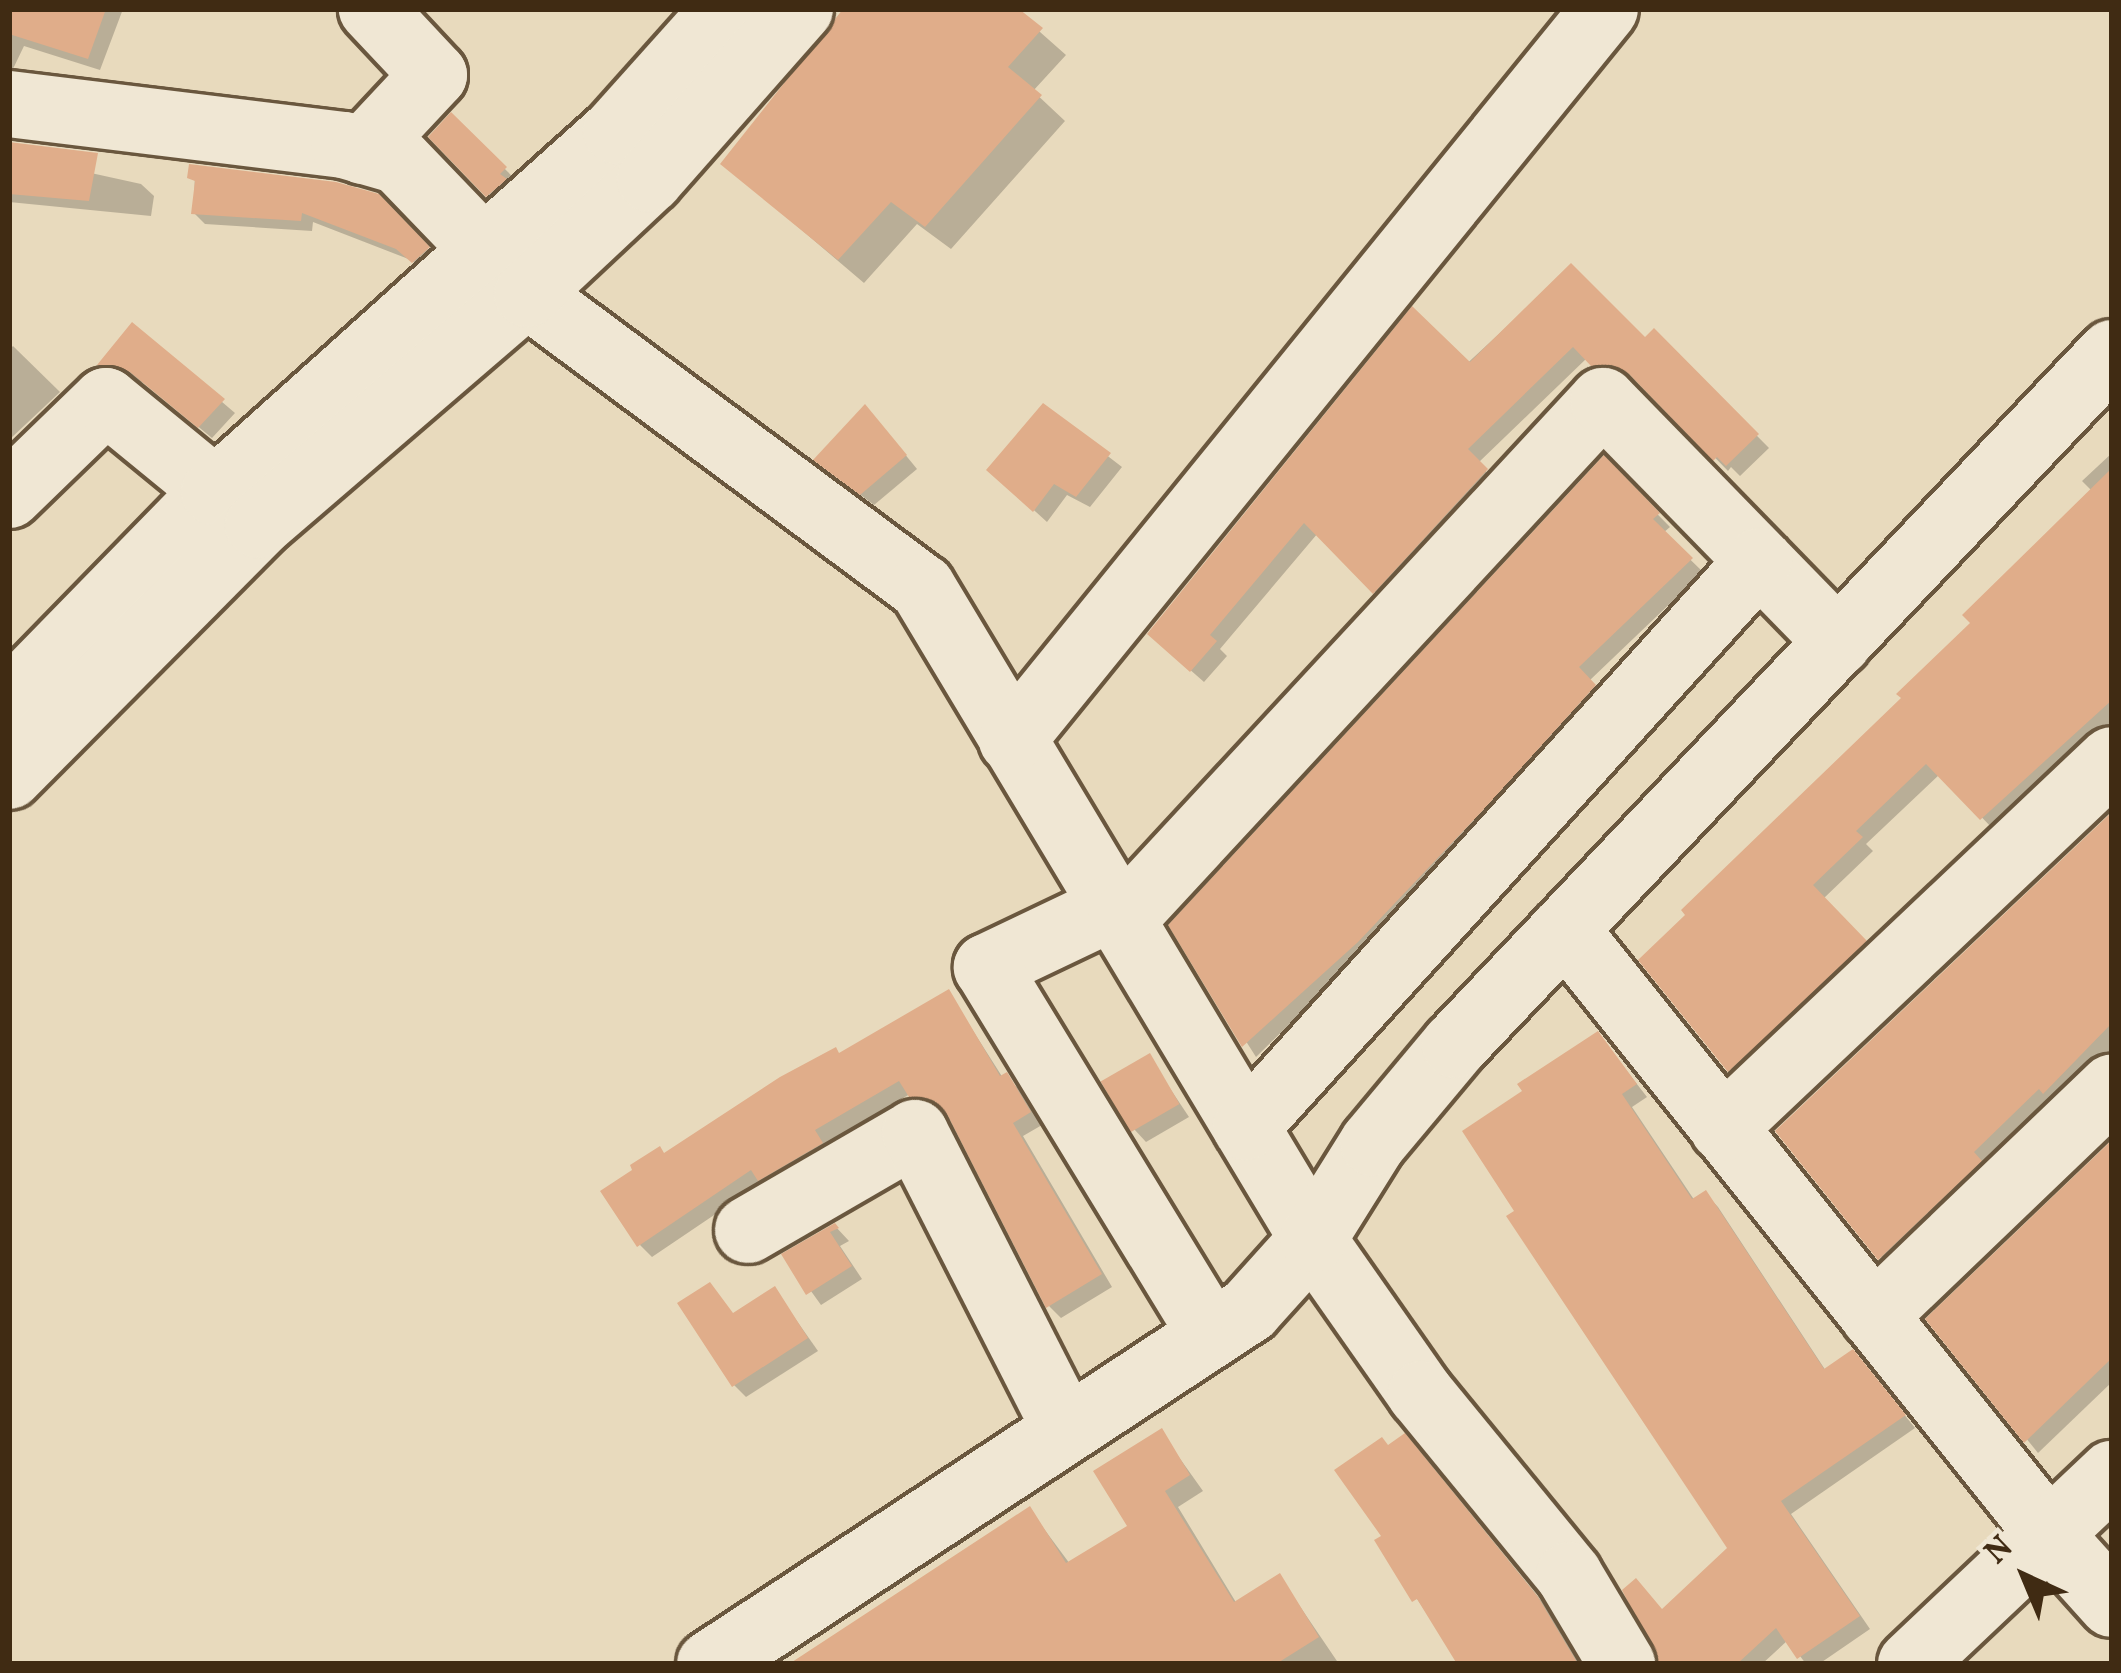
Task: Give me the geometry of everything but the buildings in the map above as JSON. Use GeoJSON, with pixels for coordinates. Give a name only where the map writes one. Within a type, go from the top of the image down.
{"type":"FeatureCollection","features":[{"type":"Feature","properties":{"kind":"street"},"geometry":{"type":"LineString","coordinates":[[363,151],[434,75],[372,9]]}},
{"type":"Feature","properties":{"kind":"street"},"geometry":{"type":"LineString","coordinates":[[505,271],[616,131],[724,9]]}},
{"type":"Feature","properties":{"kind":"street"},"geometry":{"type":"LineString","coordinates":[[9,702],[505,271],[650,179],[800,9]]}},
{"type":"Feature","properties":{"kind":"street"},"geometry":{"type":"LineString","coordinates":[[1012,740],[1605,9]]}},
{"type":"Feature","properties":{"kind":"street"},"geometry":{"type":"LineString","coordinates":[[9,104],[363,151],[399,161],[505,271],[922,587],[1324,1256],[1421,1394],[1569,1575],[1622,1664]]}},
{"type":"Feature","properties":{"kind":"street"},"geometry":{"type":"LineString","coordinates":[[724,1661],[1324,1256],[1408,1166],[1579,947],[1838,642],[2112,352]]}},
{"type":"Feature","properties":{"kind":"street"},"geometry":{"type":"LineString","coordinates":[[9,495],[106,401],[235,508]]}},
{"type":"Feature","properties":{"kind":"street"},"geometry":{"type":"LineString","coordinates":[[1211,1334],[987,967],[1117,914],[1603,401],[1838,642]]}},
{"type":"Feature","properties":{"kind":"street"},"geometry":{"type":"LineString","coordinates":[[1324,1256],[1373,1143],[1478,1021],[1579,947],[2112,418]]}},
{"type":"Feature","properties":{"kind":"street"},"geometry":{"type":"LineString","coordinates":[[9,776],[235,508]]}},
{"type":"Feature","properties":{"kind":"street"},"geometry":{"type":"LineString","coordinates":[[1246,1127],[1759,561]]}},
{"type":"Feature","properties":{"kind":"street"},"geometry":{"type":"LineString","coordinates":[[1723,1128],[2112,760]]}},
{"type":"Feature","properties":{"kind":"street"},"geometry":{"type":"LineString","coordinates":[[1579,947],[2049,1534],[2112,1604]]}},
{"type":"Feature","properties":{"kind":"street"},"geometry":{"type":"LineString","coordinates":[[1403,949],[1478,1021]]}},
{"type":"Feature","properties":{"kind":"street"},"geometry":{"type":"LineString","coordinates":[[1874,1316],[2112,1088]]}},
{"type":"Feature","properties":{"kind":"street"},"geometry":{"type":"LineString","coordinates":[[748,1230],[915,1133],[1066,1429]]}},
{"type":"Feature","properties":{"kind":"street"},"geometry":{"type":"LineString","coordinates":[[1911,1664],[2112,1474]]}}]}
